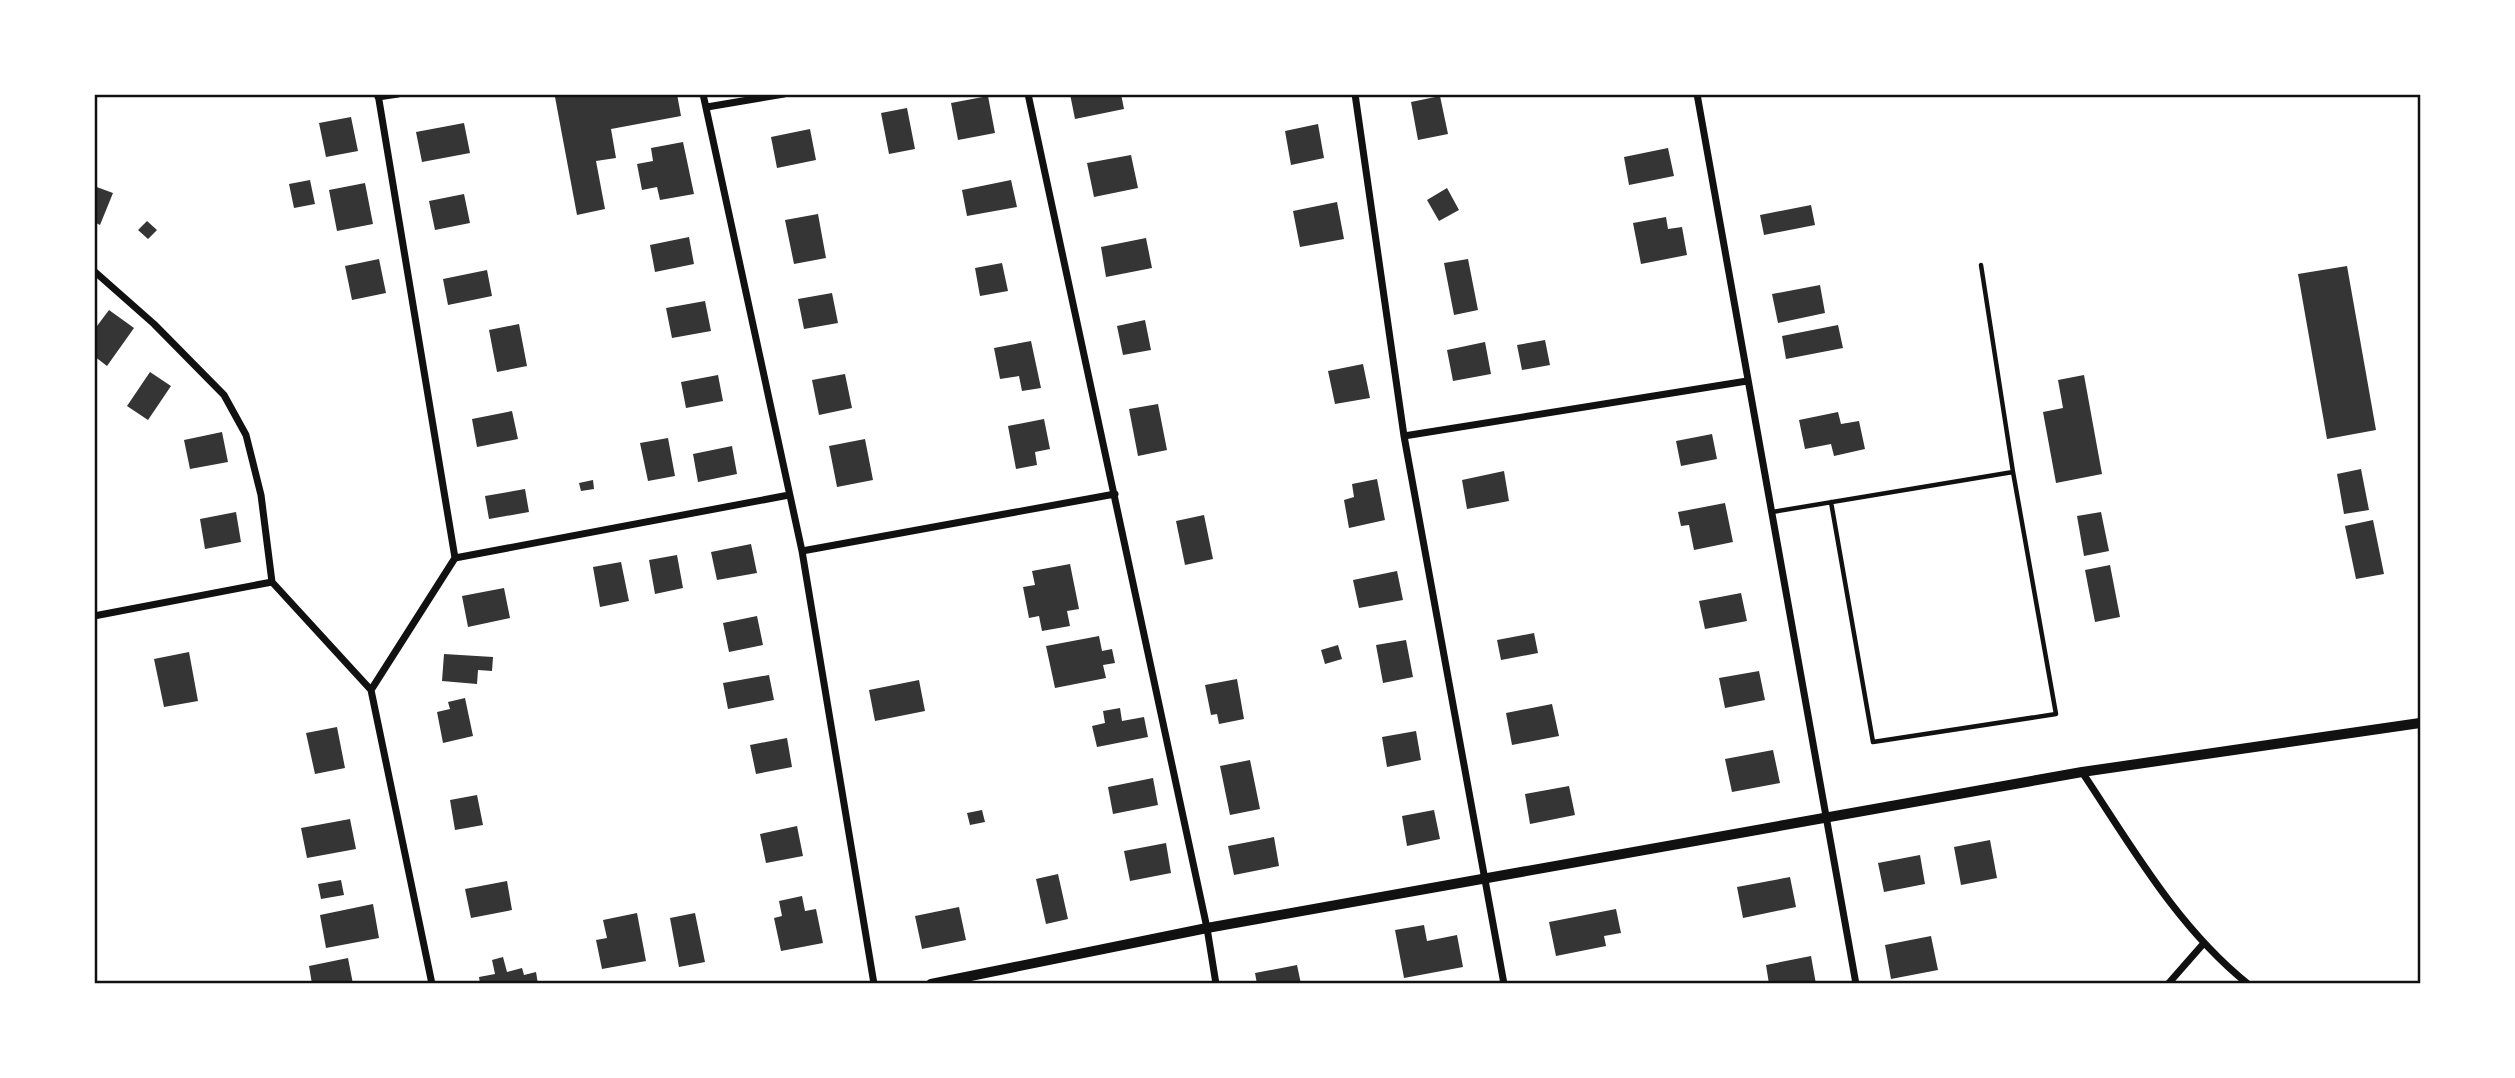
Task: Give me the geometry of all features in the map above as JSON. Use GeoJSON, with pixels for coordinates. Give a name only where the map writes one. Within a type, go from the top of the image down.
{"type":"FeatureCollection","features":[{"type":"Feature","properties":{"kind":"street"},"geometry":{"type":"LineString","coordinates":[[371,690],[455,558],[378,96],[398,94]]}},
{"type":"Feature","properties":{"kind":"street"},"geometry":{"type":"LineString","coordinates":[[703,94],[802,551],[874,984]]}},
{"type":"Feature","properties":{"kind":"street"},"geometry":{"type":"LineString","coordinates":[[706,107],[784,94]]}},
{"type":"Feature","properties":{"kind":"street"},"geometry":{"type":"LineString","coordinates":[[1028,94],[1207,928],[1216,984]]}},
{"type":"Feature","properties":{"kind":"street"},"geometry":{"type":"LineString","coordinates":[[1354,94],[1404,436],[1504,984]]}},
{"type":"Feature","properties":{"kind":"street"},"geometry":{"type":"LineString","coordinates":[[1697,94],[1856,984]]}},
{"type":"Feature","properties":{"kind":"street"},"geometry":{"type":"LineString","coordinates":[[94,271],[191,360],[223,395],[246,435],[261,495],[272,582],[371,690],[432,984]]}},
{"type":"Feature","properties":{"kind":"street"},"geometry":{"type":"LineString","coordinates":[[1404,436],[1747,381]]}},
{"type":"Feature","properties":{"kind":"street"},"geometry":{"type":"LineString","coordinates":[[802,551],[1115,494]]}},
{"type":"Feature","properties":{"kind":"street"},"geometry":{"type":"LineString","coordinates":[[455,558],[789,495]]}},
{"type":"Feature","properties":{"kind":"street"},"geometry":{"type":"LineString","coordinates":[[94,616],[272,582]]}},
{"type":"Feature","properties":{"kind":"street"},"geometry":{"type":"LineString","coordinates":[[931,984],[1207,928],[2081,772],[2420,723]]}},
{"type":"Feature","properties":{"kind":"street"},"geometry":{"type":"LineString","coordinates":[[2081,772],[2173,909],[2223,964],[2248,984]]}},
{"type":"Feature","properties":{"kind":"street"},"geometry":{"type":"LineString","coordinates":[[2168,984],[2204,943]]}},
{"type":"Feature","properties":{"kind":"lane"},"geometry":{"type":"LineString","coordinates":[[1831,502],[1872,742],[2056,714],[2012,472],[1981,265]]}},
{"type":"Feature","properties":{"kind":"lane"},"geometry":{"type":"LineString","coordinates":[[1771,512],[2012,472]]}},
{"type":"Feature","properties":{"kind":"building"},"geometry":{"type":"Polygon","coordinates":[[[571,94],[677,94],[681,116],[611,129],[616,158],[596,161],[605,209],[577,215],[555,97],[571,94]]]}},
{"type":"Feature","properties":{"kind":"building"},"geometry":{"type":"Polygon","coordinates":[[[1070,94],[1121,94],[1124,109],[1075,119],[1070,94]]]}},
{"type":"Feature","properties":{"kind":"building"},"geometry":{"type":"Polygon","coordinates":[[[988,96],[995,133],[958,140],[951,103],[988,96]]]}},
{"type":"Feature","properties":{"kind":"building"},"geometry":{"type":"Polygon","coordinates":[[[1440,96],[1448,134],[1418,140],[1411,102],[1440,96]]]}},
{"type":"Feature","properties":{"kind":"building"},"geometry":{"type":"Polygon","coordinates":[[[907,108],[915,149],[889,154],[881,113],[907,108]]]}},
{"type":"Feature","properties":{"kind":"building"},"geometry":{"type":"Polygon","coordinates":[[[351,117],[358,151],[326,157],[319,123],[351,117]]]}},
{"type":"Feature","properties":{"kind":"building"},"geometry":{"type":"Polygon","coordinates":[[[464,123],[470,153],[422,162],[416,132],[464,123]]]}},
{"type":"Feature","properties":{"kind":"building"},"geometry":{"type":"Polygon","coordinates":[[[1318,124],[1324,158],[1291,165],[1285,131],[1318,124]]]}},
{"type":"Feature","properties":{"kind":"building"},"geometry":{"type":"Polygon","coordinates":[[[810,129],[816,160],[777,168],[771,137],[810,129]]]}},
{"type":"Feature","properties":{"kind":"building"},"geometry":{"type":"Polygon","coordinates":[[[683,142],[694,194],[660,200],[657,187],[642,190],[637,164],[653,161],[651,148],[683,142]]]}},
{"type":"Feature","properties":{"kind":"building"},"geometry":{"type":"Polygon","coordinates":[[[1668,148],[1674,176],[1629,185],[1624,157],[1668,148]]]}},
{"type":"Feature","properties":{"kind":"building"},"geometry":{"type":"Polygon","coordinates":[[[1131,155],[1138,188],[1094,197],[1087,163],[1131,155]]]}},
{"type":"Feature","properties":{"kind":"building"},"geometry":{"type":"Polygon","coordinates":[[[310,180],[315,204],[294,208],[289,184],[310,180]]]}},
{"type":"Feature","properties":{"kind":"building"},"geometry":{"type":"Polygon","coordinates":[[[1011,180],[1017,207],[967,216],[962,190],[1011,180]]]}},
{"type":"Feature","properties":{"kind":"building"},"geometry":{"type":"Polygon","coordinates":[[[365,183],[373,224],[337,231],[329,190],[365,183]]]}},
{"type":"Feature","properties":{"kind":"building"},"geometry":{"type":"Polygon","coordinates":[[[94,186],[113,193],[100,225],[94,222],[94,186]]]}},
{"type":"Feature","properties":{"kind":"building"},"geometry":{"type":"Polygon","coordinates":[[[1447,188],[1459,210],[1439,221],[1427,200],[1447,188]]]}},
{"type":"Feature","properties":{"kind":"building"},"geometry":{"type":"Polygon","coordinates":[[[464,194],[470,223],[435,230],[429,201],[464,194]]]}},
{"type":"Feature","properties":{"kind":"building"},"geometry":{"type":"Polygon","coordinates":[[[1337,202],[1344,239],[1300,247],[1293,211],[1337,202]]]}},
{"type":"Feature","properties":{"kind":"building"},"geometry":{"type":"Polygon","coordinates":[[[1811,205],[1815,225],[1764,235],[1760,215],[1811,205]]]}},
{"type":"Feature","properties":{"kind":"building"},"geometry":{"type":"Polygon","coordinates":[[[818,214],[826,258],[794,264],[785,220],[818,214]]]}},
{"type":"Feature","properties":{"kind":"building"},"geometry":{"type":"Polygon","coordinates":[[[1666,217],[1668,229],[1682,227],[1687,255],[1641,264],[1633,223],[1666,217]]]}},
{"type":"Feature","properties":{"kind":"building"},"geometry":{"type":"Polygon","coordinates":[[[147,221],[157,230],[148,239],[138,230],[147,221]]]}},
{"type":"Feature","properties":{"kind":"building"},"geometry":{"type":"Polygon","coordinates":[[[689,237],[694,264],[655,272],[650,245],[689,237]]]}},
{"type":"Feature","properties":{"kind":"building"},"geometry":{"type":"Polygon","coordinates":[[[1146,238],[1152,268],[1106,277],[1101,247],[1146,238]]]}},
{"type":"Feature","properties":{"kind":"building"},"geometry":{"type":"Polygon","coordinates":[[[379,259],[386,293],[352,300],[345,266],[379,259]]]}},
{"type":"Feature","properties":{"kind":"building"},"geometry":{"type":"Polygon","coordinates":[[[1468,259],[1478,310],[1454,315],[1444,263],[1468,259]]]}},
{"type":"Feature","properties":{"kind":"building"},"geometry":{"type":"Polygon","coordinates":[[[1002,263],[1008,291],[980,296],[975,268],[1002,263]]]}},
{"type":"Feature","properties":{"kind":"building"},"geometry":{"type":"Polygon","coordinates":[[[2347,266],[2376,430],[2327,439],[2298,274],[2347,266]]]}},
{"type":"Feature","properties":{"kind":"building"},"geometry":{"type":"Polygon","coordinates":[[[487,270],[492,296],[448,305],[443,279],[487,270]]]}},
{"type":"Feature","properties":{"kind":"building"},"geometry":{"type":"Polygon","coordinates":[[[1820,285],[1825,313],[1778,323],[1772,294],[1820,285]]]}},
{"type":"Feature","properties":{"kind":"building"},"geometry":{"type":"Polygon","coordinates":[[[832,293],[838,323],[804,329],[798,299],[832,293]]]}},
{"type":"Feature","properties":{"kind":"building"},"geometry":{"type":"Polygon","coordinates":[[[705,301],[711,331],[672,338],[666,308],[705,301]]]}},
{"type":"Feature","properties":{"kind":"building"},"geometry":{"type":"Polygon","coordinates":[[[109,310],[134,328],[107,366],[94,356],[97,344],[94,342],[94,330],[109,310]]]}},
{"type":"Feature","properties":{"kind":"building"},"geometry":{"type":"Polygon","coordinates":[[[1145,320],[1151,350],[1123,355],[1117,326],[1145,320]]]}},
{"type":"Feature","properties":{"kind":"building"},"geometry":{"type":"Polygon","coordinates":[[[519,324],[527,366],[497,372],[489,330],[519,324]]]}},
{"type":"Feature","properties":{"kind":"building"},"geometry":{"type":"Polygon","coordinates":[[[1838,325],[1843,348],[1786,359],[1782,336],[1838,325]]]}},
{"type":"Feature","properties":{"kind":"building"},"geometry":{"type":"Polygon","coordinates":[[[1545,340],[1550,365],[1522,370],[1517,345],[1545,340]]]}},
{"type":"Feature","properties":{"kind":"building"},"geometry":{"type":"Polygon","coordinates":[[[1031,341],[1041,388],[1022,391],[1019,376],[1000,379],[994,348],[1031,341]]]}},
{"type":"Feature","properties":{"kind":"building"},"geometry":{"type":"Polygon","coordinates":[[[1485,342],[1491,374],[1453,381],[1447,350],[1485,342]]]}},
{"type":"Feature","properties":{"kind":"building"},"geometry":{"type":"Polygon","coordinates":[[[1363,364],[1370,398],[1335,404],[1328,371],[1363,364]]]}},
{"type":"Feature","properties":{"kind":"building"},"geometry":{"type":"Polygon","coordinates":[[[150,372],[171,386],[148,420],[127,406],[150,372]]]}},
{"type":"Feature","properties":{"kind":"building"},"geometry":{"type":"Polygon","coordinates":[[[845,374],[852,408],[819,415],[812,380],[845,374]]]}},
{"type":"Feature","properties":{"kind":"building"},"geometry":{"type":"Polygon","coordinates":[[[718,375],[723,401],[686,408],[681,382],[718,375]]]}},
{"type":"Feature","properties":{"kind":"building"},"geometry":{"type":"Polygon","coordinates":[[[2084,375],[2102,474],[2056,483],[2043,412],[2063,408],[2058,380],[2084,375]]]}},
{"type":"Feature","properties":{"kind":"building"},"geometry":{"type":"Polygon","coordinates":[[[1158,404],[1167,450],[1138,456],[1129,409],[1158,404]]]}},
{"type":"Feature","properties":{"kind":"building"},"geometry":{"type":"Polygon","coordinates":[[[512,411],[518,439],[477,447],[472,419],[512,411]]]}},
{"type":"Feature","properties":{"kind":"building"},"geometry":{"type":"Polygon","coordinates":[[[1838,412],[1841,424],[1859,421],[1865,449],[1834,456],[1831,444],[1805,449],[1799,420],[1838,412]]]}},
{"type":"Feature","properties":{"kind":"building"},"geometry":{"type":"Polygon","coordinates":[[[1044,419],[1050,449],[1035,452],[1037,465],[1016,469],[1008,426],[1044,419]]]}},
{"type":"Feature","properties":{"kind":"building"},"geometry":{"type":"Polygon","coordinates":[[[222,432],[228,462],[190,469],[184,440],[222,432]]]}},
{"type":"Feature","properties":{"kind":"building"},"geometry":{"type":"Polygon","coordinates":[[[1712,434],[1717,459],[1681,466],[1676,441],[1712,434]]]}},
{"type":"Feature","properties":{"kind":"building"},"geometry":{"type":"Polygon","coordinates":[[[668,438],[675,476],[648,481],[640,443],[668,438]]]}},
{"type":"Feature","properties":{"kind":"building"},"geometry":{"type":"Polygon","coordinates":[[[865,439],[873,480],[837,487],[829,446],[865,439]]]}},
{"type":"Feature","properties":{"kind":"building"},"geometry":{"type":"Polygon","coordinates":[[[732,446],[737,474],[698,482],[693,454],[732,446]]]}},
{"type":"Feature","properties":{"kind":"building"},"geometry":{"type":"Polygon","coordinates":[[[2361,469],[2369,510],[2344,514],[2337,474],[2361,469]]]}},
{"type":"Feature","properties":{"kind":"building"},"geometry":{"type":"Polygon","coordinates":[[[1504,471],[1509,501],[1467,509],[1462,480],[1504,471]]]}},
{"type":"Feature","properties":{"kind":"building"},"geometry":{"type":"Polygon","coordinates":[[[1377,479],[1385,520],[1349,528],[1344,500],[1354,497],[1352,484],[1377,479]]]}},
{"type":"Feature","properties":{"kind":"building"},"geometry":{"type":"Polygon","coordinates":[[[593,480],[594,489],[581,491],[579,483],[593,480]]]}},
{"type":"Feature","properties":{"kind":"building"},"geometry":{"type":"Polygon","coordinates":[[[525,489],[529,512],[489,519],[485,496],[525,489]]]}},
{"type":"Feature","properties":{"kind":"building"},"geometry":{"type":"Polygon","coordinates":[[[1725,503],[1733,542],[1694,550],[1689,525],[1681,526],[1678,512],[1725,503]]]}},
{"type":"Feature","properties":{"kind":"building"},"geometry":{"type":"Polygon","coordinates":[[[236,512],[241,542],[205,549],[200,519],[236,512]]]}},
{"type":"Feature","properties":{"kind":"building"},"geometry":{"type":"Polygon","coordinates":[[[2101,512],[2109,551],[2084,556],[2077,516],[2101,512]]]}},
{"type":"Feature","properties":{"kind":"building"},"geometry":{"type":"Polygon","coordinates":[[[1204,515],[1213,559],[1185,565],[1176,521],[1204,515]]]}},
{"type":"Feature","properties":{"kind":"building"},"geometry":{"type":"Polygon","coordinates":[[[2373,520],[2384,574],[2356,579],[2345,526],[2373,520]]]}},
{"type":"Feature","properties":{"kind":"building"},"geometry":{"type":"Polygon","coordinates":[[[751,544],[757,573],[717,580],[711,552],[751,544]]]}},
{"type":"Feature","properties":{"kind":"building"},"geometry":{"type":"Polygon","coordinates":[[[677,555],[683,588],[655,594],[649,560],[677,555]]]}},
{"type":"Feature","properties":{"kind":"building"},"geometry":{"type":"Polygon","coordinates":[[[621,562],[629,601],[600,607],[593,567],[621,562]]]}},
{"type":"Feature","properties":{"kind":"building"},"geometry":{"type":"Polygon","coordinates":[[[1070,564],[1079,609],[1067,611],[1070,626],[1042,631],[1039,616],[1029,618],[1023,587],[1035,585],[1032,571],[1070,564]]]}},
{"type":"Feature","properties":{"kind":"building"},"geometry":{"type":"Polygon","coordinates":[[[2110,565],[2120,617],[2095,622],[2085,570],[2110,565]]]}},
{"type":"Feature","properties":{"kind":"building"},"geometry":{"type":"Polygon","coordinates":[[[1397,571],[1403,600],[1359,608],[1353,580],[1397,571]]]}},
{"type":"Feature","properties":{"kind":"building"},"geometry":{"type":"Polygon","coordinates":[[[504,588],[510,618],[468,627],[462,596],[504,588]]]}},
{"type":"Feature","properties":{"kind":"building"},"geometry":{"type":"Polygon","coordinates":[[[1741,593],[1747,621],[1705,629],[1699,601],[1741,593]]]}},
{"type":"Feature","properties":{"kind":"building"},"geometry":{"type":"Polygon","coordinates":[[[757,616],[763,645],[729,652],[723,623],[757,616]]]}},
{"type":"Feature","properties":{"kind":"building"},"geometry":{"type":"Polygon","coordinates":[[[1534,633],[1538,653],[1501,660],[1497,640],[1534,633]]]}},
{"type":"Feature","properties":{"kind":"building"},"geometry":{"type":"Polygon","coordinates":[[[1099,636],[1102,651],[1112,649],[1115,663],[1103,665],[1106,678],[1055,688],[1046,646],[1099,636]]]}},
{"type":"Feature","properties":{"kind":"building"},"geometry":{"type":"Polygon","coordinates":[[[1406,640],[1413,677],[1383,683],[1376,645],[1406,640]]]}},
{"type":"Feature","properties":{"kind":"building"},"geometry":{"type":"Polygon","coordinates":[[[1338,645],[1342,659],[1325,664],[1321,650],[1338,645]]]}},
{"type":"Feature","properties":{"kind":"building"},"geometry":{"type":"Polygon","coordinates":[[[189,652],[198,701],[164,707],[154,659],[189,652]]]}},
{"type":"Feature","properties":{"kind":"building"},"geometry":{"type":"Polygon","coordinates":[[[444,654],[493,657],[492,671],[478,670],[477,684],[442,681],[444,654]]]}},
{"type":"Feature","properties":{"kind":"building"},"geometry":{"type":"Polygon","coordinates":[[[1759,671],[1765,700],[1725,708],[1719,678],[1759,671]]]}},
{"type":"Feature","properties":{"kind":"building"},"geometry":{"type":"Polygon","coordinates":[[[769,675],[774,700],[728,709],[723,683],[769,675]]]}},
{"type":"Feature","properties":{"kind":"building"},"geometry":{"type":"Polygon","coordinates":[[[1237,679],[1244,719],[1219,724],[1217,714],[1211,715],[1205,685],[1237,679]]]}},
{"type":"Feature","properties":{"kind":"building"},"geometry":{"type":"Polygon","coordinates":[[[919,680],[925,711],[875,721],[869,690],[919,680]]]}},
{"type":"Feature","properties":{"kind":"building"},"geometry":{"type":"Polygon","coordinates":[[[465,698],[473,736],[443,743],[437,712],[450,709],[448,702],[465,698]]]}},
{"type":"Feature","properties":{"kind":"building"},"geometry":{"type":"Polygon","coordinates":[[[1552,704],[1559,736],[1512,745],[1506,713],[1552,704]]]}},
{"type":"Feature","properties":{"kind":"building"},"geometry":{"type":"Polygon","coordinates":[[[1120,708],[1122,721],[1144,717],[1148,737],[1097,747],[1092,726],[1105,723],[1103,711],[1120,708]]]}},
{"type":"Feature","properties":{"kind":"building"},"geometry":{"type":"Polygon","coordinates":[[[337,727],[345,768],[315,774],[306,733],[337,727]]]}},
{"type":"Feature","properties":{"kind":"building"},"geometry":{"type":"Polygon","coordinates":[[[1416,731],[1421,760],[1387,767],[1382,737],[1416,731]]]}},
{"type":"Feature","properties":{"kind":"building"},"geometry":{"type":"Polygon","coordinates":[[[787,738],[792,767],[756,774],[750,745],[787,738]]]}},
{"type":"Feature","properties":{"kind":"building"},"geometry":{"type":"Polygon","coordinates":[[[1773,750],[1780,783],[1732,792],[1725,759],[1773,750]]]}},
{"type":"Feature","properties":{"kind":"building"},"geometry":{"type":"Polygon","coordinates":[[[1250,760],[1260,809],[1230,815],[1220,766],[1250,760]]]}},
{"type":"Feature","properties":{"kind":"building"},"geometry":{"type":"Polygon","coordinates":[[[1153,778],[1158,805],[1113,814],[1108,787],[1153,778]]]}},
{"type":"Feature","properties":{"kind":"building"},"geometry":{"type":"Polygon","coordinates":[[[1569,786],[1575,815],[1530,824],[1525,794],[1569,786]]]}},
{"type":"Feature","properties":{"kind":"building"},"geometry":{"type":"Polygon","coordinates":[[[477,795],[483,825],[455,830],[450,800],[477,795]]]}},
{"type":"Feature","properties":{"kind":"building"},"geometry":{"type":"Polygon","coordinates":[[[982,810],[985,822],[970,825],[967,813],[982,810]]]}},
{"type":"Feature","properties":{"kind":"building"},"geometry":{"type":"Polygon","coordinates":[[[1434,810],[1440,839],[1407,846],[1402,816],[1434,810]]]}},
{"type":"Feature","properties":{"kind":"building"},"geometry":{"type":"Polygon","coordinates":[[[350,819],[356,849],[307,858],[301,828],[350,819]]]}},
{"type":"Feature","properties":{"kind":"building"},"geometry":{"type":"Polygon","coordinates":[[[797,826],[803,856],[766,863],[760,834],[797,826]]]}},
{"type":"Feature","properties":{"kind":"building"},"geometry":{"type":"Polygon","coordinates":[[[1274,837],[1279,866],[1234,875],[1228,846],[1274,837]]]}},
{"type":"Feature","properties":{"kind":"building"},"geometry":{"type":"Polygon","coordinates":[[[1990,840],[1997,878],[1961,885],[1954,847],[1990,840]]]}},
{"type":"Feature","properties":{"kind":"building"},"geometry":{"type":"Polygon","coordinates":[[[1166,843],[1171,873],[1130,881],[1124,851],[1166,843]]]}},
{"type":"Feature","properties":{"kind":"building"},"geometry":{"type":"Polygon","coordinates":[[[1920,855],[1925,884],[1884,892],[1878,863],[1920,855]]]}},
{"type":"Feature","properties":{"kind":"building"},"geometry":{"type":"Polygon","coordinates":[[[1058,874],[1068,919],[1046,924],[1036,879],[1058,874]]]}},
{"type":"Feature","properties":{"kind":"building"},"geometry":{"type":"Polygon","coordinates":[[[1790,877],[1796,907],[1743,918],[1737,887],[1790,877]]]}},
{"type":"Feature","properties":{"kind":"building"},"geometry":{"type":"Polygon","coordinates":[[[341,880],[344,895],[321,899],[318,884],[341,880]]]}},
{"type":"Feature","properties":{"kind":"building"},"geometry":{"type":"Polygon","coordinates":[[[507,881],[512,910],[471,918],[465,889],[507,881]]]}},
{"type":"Feature","properties":{"kind":"building"},"geometry":{"type":"Polygon","coordinates":[[[802,896],[805,911],[816,909],[823,943],[781,951],[774,918],[782,916],[779,901],[802,896]]]}},
{"type":"Feature","properties":{"kind":"building"},"geometry":{"type":"Polygon","coordinates":[[[373,904],[379,938],[326,948],[320,915],[373,904]]]}},
{"type":"Feature","properties":{"kind":"building"},"geometry":{"type":"Polygon","coordinates":[[[959,907],[966,940],[922,949],[915,916],[959,907]]]}},
{"type":"Feature","properties":{"kind":"building"},"geometry":{"type":"Polygon","coordinates":[[[1616,909],[1621,933],[1604,936],[1606,946],[1556,956],[1549,922],[1616,909]]]}},
{"type":"Feature","properties":{"kind":"building"},"geometry":{"type":"Polygon","coordinates":[[[637,913],[646,961],[602,969],[596,940],[607,938],[603,920],[637,913]]]}},
{"type":"Feature","properties":{"kind":"building"},"geometry":{"type":"Polygon","coordinates":[[[695,913],[705,962],[679,967],[670,918],[695,913]]]}},
{"type":"Feature","properties":{"kind":"building"},"geometry":{"type":"Polygon","coordinates":[[[1424,925],[1427,941],[1457,935],[1463,967],[1404,978],[1395,930],[1424,925]]]}},
{"type":"Feature","properties":{"kind":"building"},"geometry":{"type":"Polygon","coordinates":[[[1931,936],[1938,970],[1891,979],[1885,945],[1931,936]]]}},
{"type":"Feature","properties":{"kind":"building"},"geometry":{"type":"Polygon","coordinates":[[[1811,956],[1816,984],[1769,984],[1766,965],[1811,956]]]}},
{"type":"Feature","properties":{"kind":"building"},"geometry":{"type":"Polygon","coordinates":[[[503,957],[507,972],[522,968],[524,975],[536,972],[538,984],[480,984],[479,977],[495,974],[492,960],[503,957]]]}},
{"type":"Feature","properties":{"kind":"building"},"geometry":{"type":"Polygon","coordinates":[[[348,958],[353,984],[312,984],[309,966],[348,958]]]}},
{"type":"Feature","properties":{"kind":"building"},"geometry":{"type":"Polygon","coordinates":[[[1297,965],[1301,984],[1257,984],[1255,973],[1297,965]]]}}]}
